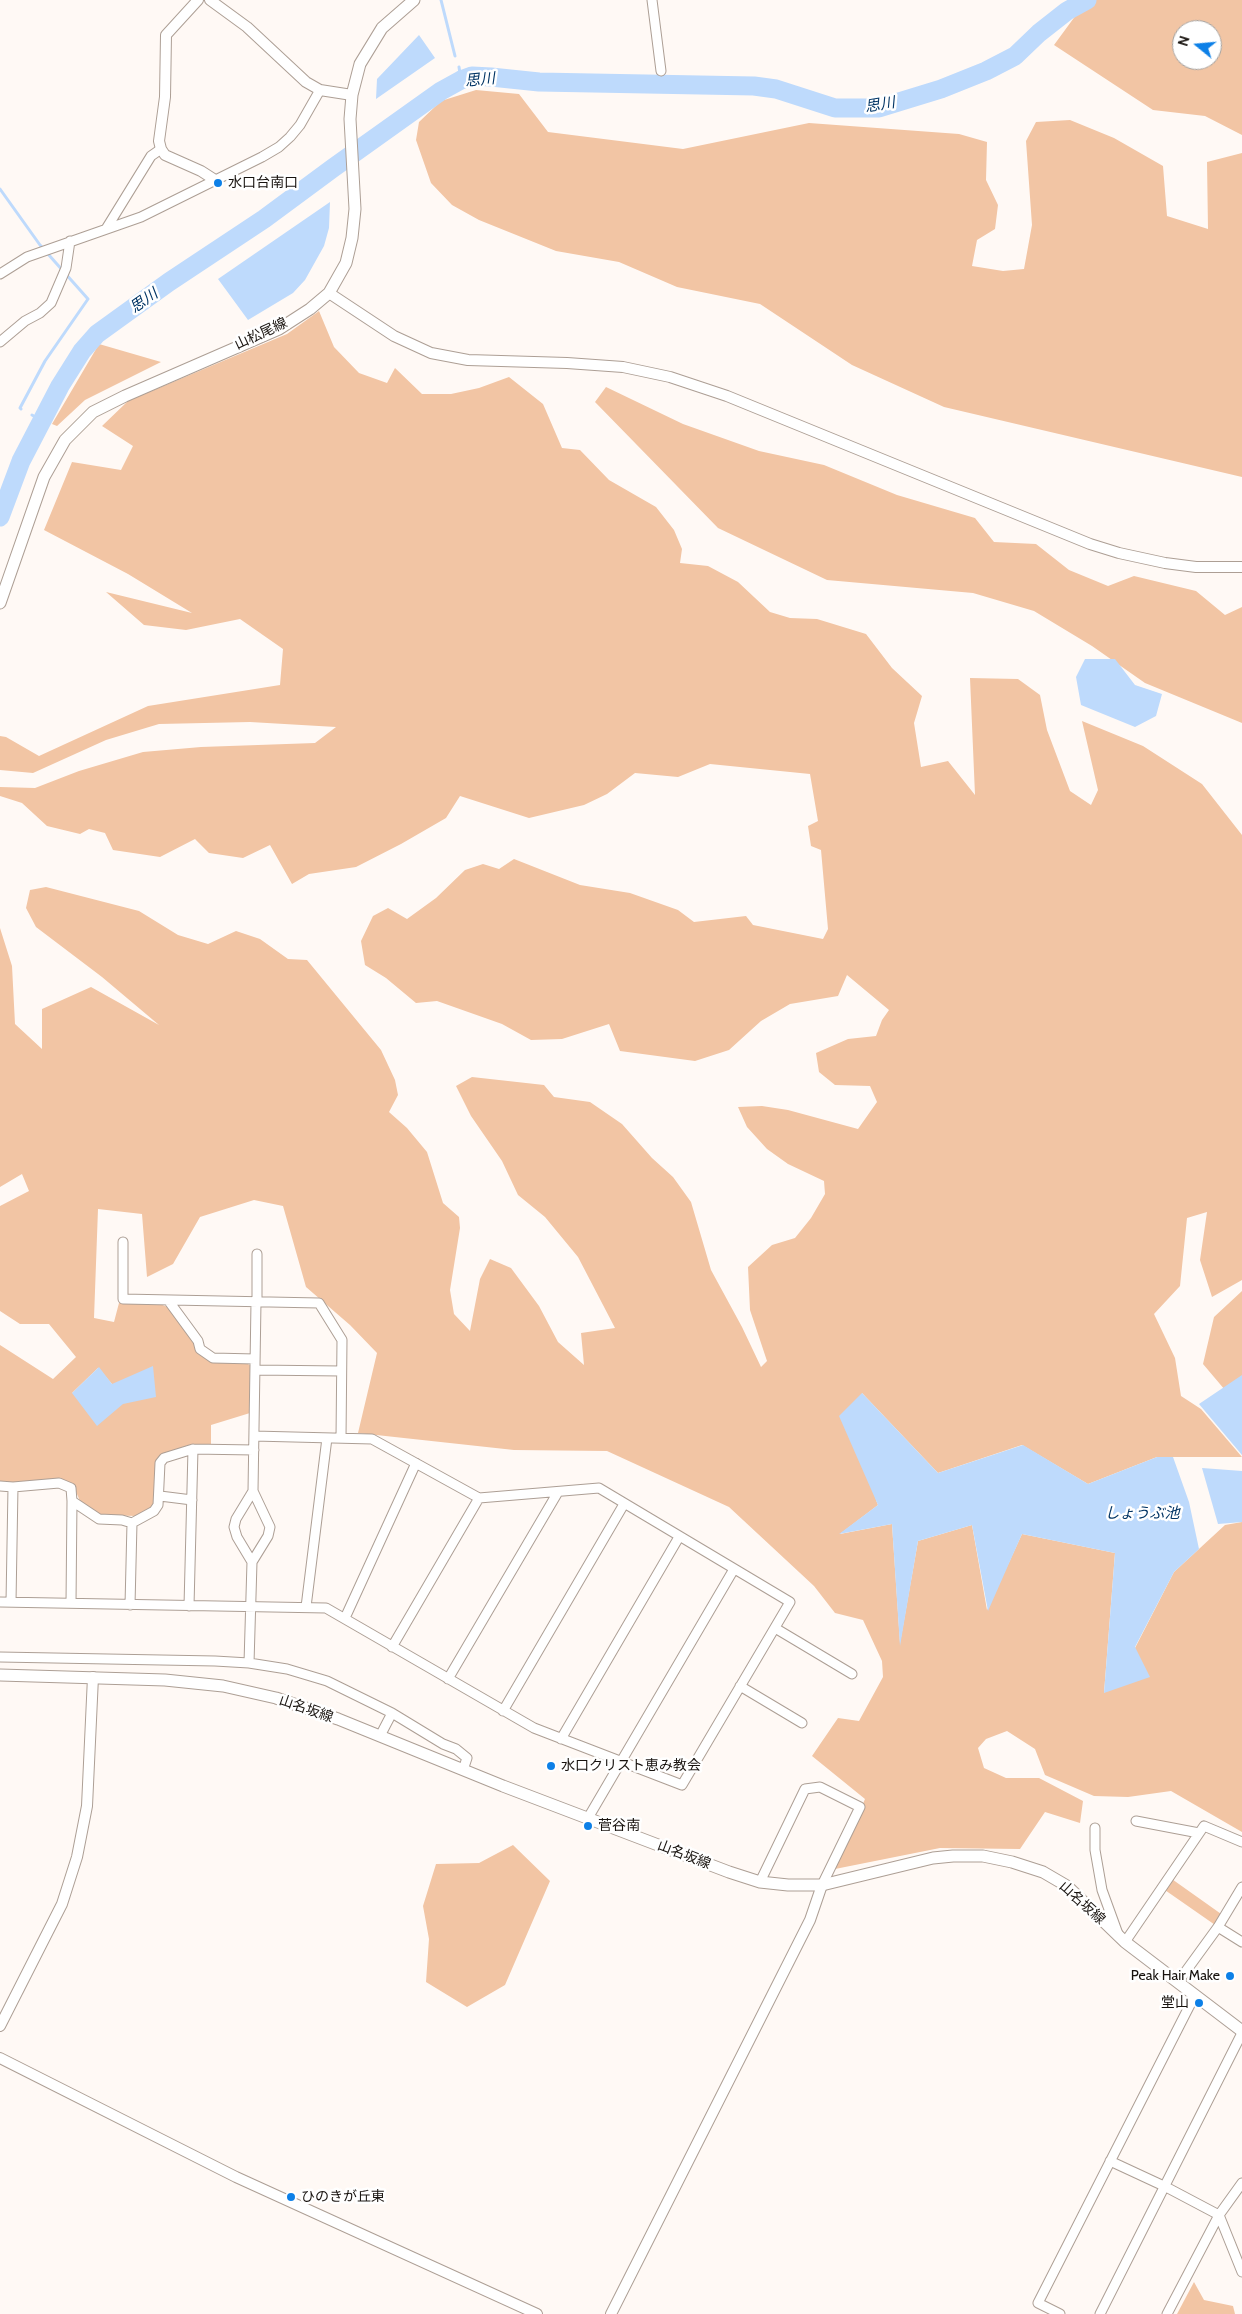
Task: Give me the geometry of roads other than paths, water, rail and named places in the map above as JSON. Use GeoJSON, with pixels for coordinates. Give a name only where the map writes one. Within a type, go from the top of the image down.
{"type":"FeatureCollection","features":[{"type":"Feature","properties":{"kind":"main road","name":"山松尾線"},"geometry":{"type":"LineString","coordinates":[[0,603],[44,477],[65,440],[93,412],[125,396],[279,329],[310,309],[329,293],[346,263],[352,238],[354,170],[351,138],[352,96],[360,64],[382,28],[414,0]]}},
{"type":"Feature","properties":{"kind":"main road","name":"山名坂線"},"geometry":{"type":"LineString","coordinates":[[0,1675],[165,1680],[223,1686],[298,1705],[588,1818],[760,1882],[788,1885],[822,1885],[933,1858],[953,1856],[990,1858],[1012,1862],[1043,1872],[1068,1886],[1122,1939],[1242,2032]]}},
{"type":"Feature","properties":{"kind":"street"},"geometry":{"type":"LineString","coordinates":[[198,0],[166,35],[165,97],[159,141],[165,155],[201,171],[215,180]]}},
{"type":"Feature","properties":{"kind":"street"},"geometry":{"type":"LineString","coordinates":[[210,0],[246,27],[306,82],[320,90],[352,96]]}},
{"type":"Feature","properties":{"kind":"street"},"geometry":{"type":"LineString","coordinates":[[652,0],[661,71]]}},
{"type":"Feature","properties":{"kind":"street"},"geometry":{"type":"LineString","coordinates":[[0,274],[14,264],[38,253],[141,217],[279,147],[300,125],[320,90]]}},
{"type":"Feature","properties":{"kind":"street"},"geometry":{"type":"LineString","coordinates":[[106,229],[151,156],[161,149]]}},
{"type":"Feature","properties":{"kind":"street"},"geometry":{"type":"LineString","coordinates":[[0,342],[51,303],[66,268],[70,241]]}},
{"type":"Feature","properties":{"kind":"street"},"geometry":{"type":"LineString","coordinates":[[329,293],[394,336],[431,353],[468,360],[568,363],[623,367],[670,377],[727,396],[1097,546],[1165,563],[1196,567],[1242,567]]}},
{"type":"Feature","properties":{"kind":"street"},"geometry":{"type":"LineString","coordinates":[[123,1242],[123,1299],[319,1303],[342,1340],[341,1438]]}},
{"type":"Feature","properties":{"kind":"street"},"geometry":{"type":"LineString","coordinates":[[249,1663],[252,1562],[268,1536],[270,1527],[269,1520],[255,1499],[253,1491],[257,1254]]}},
{"type":"Feature","properties":{"kind":"street"},"geometry":{"type":"LineString","coordinates":[[168,1300],[198,1341],[200,1349],[212,1358],[255,1359]]}},
{"type":"Feature","properties":{"kind":"street"},"geometry":{"type":"LineString","coordinates":[[256,1370],[341,1370]]}},
{"type":"Feature","properties":{"kind":"street"},"geometry":{"type":"LineString","coordinates":[[0,1602],[326,1608],[534,1728],[620,1763],[682,1785],[790,1602],[599,1488],[479,1498],[372,1439],[254,1436]]}},
{"type":"Feature","properties":{"kind":"street"},"geometry":{"type":"LineString","coordinates":[[306,1607],[327,1438]]}},
{"type":"Feature","properties":{"kind":"street"},"geometry":{"type":"LineString","coordinates":[[72,1501],[99,1519],[122,1520],[132,1523],[154,1510],[158,1505],[160,1496],[160,1463],[164,1458],[193,1449],[254,1450]]}},
{"type":"Feature","properties":{"kind":"street"},"geometry":{"type":"LineString","coordinates":[[189,1606],[193,1449]]}},
{"type":"Feature","properties":{"kind":"street"},"geometry":{"type":"LineString","coordinates":[[345,1618],[416,1463]]}},
{"type":"Feature","properties":{"kind":"street"},"geometry":{"type":"LineString","coordinates":[[0,1486],[13,1487],[59,1482],[71,1488],[71,1603]]}},
{"type":"Feature","properties":{"kind":"street"},"geometry":{"type":"LineString","coordinates":[[11,1602],[13,1487]]}},
{"type":"Feature","properties":{"kind":"street"},"geometry":{"type":"LineString","coordinates":[[252,1562],[237,1537],[234,1527],[236,1519],[253,1491]]}},
{"type":"Feature","properties":{"kind":"street"},"geometry":{"type":"LineString","coordinates":[[448,1679],[558,1492]]}},
{"type":"Feature","properties":{"kind":"street"},"geometry":{"type":"LineString","coordinates":[[160,1496],[192,1500]]}},
{"type":"Feature","properties":{"kind":"street"},"geometry":{"type":"LineString","coordinates":[[392,1647],[479,1498]]}},
{"type":"Feature","properties":{"kind":"street"},"geometry":{"type":"LineString","coordinates":[[503,1711],[624,1504]]}},
{"type":"Feature","properties":{"kind":"street"},"geometry":{"type":"LineString","coordinates":[[130,1604],[132,1523]]}},
{"type":"Feature","properties":{"kind":"street"},"geometry":{"type":"LineString","coordinates":[[561,1739],[679,1537]]}},
{"type":"Feature","properties":{"kind":"street"},"geometry":{"type":"LineString","coordinates":[[588,1818],[734,1569]]}},
{"type":"Feature","properties":{"kind":"street"},"geometry":{"type":"LineString","coordinates":[[774,1628],[852,1674]]}},
{"type":"Feature","properties":{"kind":"street"},"geometry":{"type":"LineString","coordinates":[[0,1657],[249,1663],[287,1669],[327,1681],[392,1713],[443,1744],[456,1749],[467,1758],[464,1770]]}},
{"type":"Feature","properties":{"kind":"street"},"geometry":{"type":"LineString","coordinates":[[0,2026],[62,1904],[78,1857],[87,1806],[93,1677]]}},
{"type":"Feature","properties":{"kind":"street"},"geometry":{"type":"LineString","coordinates":[[740,1686],[802,1723]]}},
{"type":"Feature","properties":{"kind":"street"},"geometry":{"type":"LineString","coordinates":[[380,1736],[392,1713]]}},
{"type":"Feature","properties":{"kind":"street"},"geometry":{"type":"LineString","coordinates":[[611,2314],[810,1920],[822,1885],[860,1807],[820,1787],[805,1789],[760,1882]]}},
{"type":"Feature","properties":{"kind":"street"},"geometry":{"type":"LineString","coordinates":[[1136,1821],[1199,1833]]}},
{"type":"Feature","properties":{"kind":"street"},"geometry":{"type":"LineString","coordinates":[[1122,1939],[1204,1826],[1242,1842]]}},
{"type":"Feature","properties":{"kind":"street"},"geometry":{"type":"LineString","coordinates":[[1095,1828],[1095,1850],[1102,1890],[1122,1939]]}},
{"type":"Feature","properties":{"kind":"street"},"geometry":{"type":"LineString","coordinates":[[1178,1982],[1218,1927],[1242,1887]]}},
{"type":"Feature","properties":{"kind":"street"},"geometry":{"type":"LineString","coordinates":[[1218,1927],[1242,1942]]}},
{"type":"Feature","properties":{"kind":"street"},"geometry":{"type":"LineString","coordinates":[[1060,2314],[1038,2303],[1196,1995]]}},
{"type":"Feature","properties":{"kind":"street"},"geometry":{"type":"LineString","coordinates":[[1100,2314],[1166,2187],[1242,2032]]}},
{"type":"Feature","properties":{"kind":"street"},"geometry":{"type":"LineString","coordinates":[[0,2058],[251,2184],[537,2314]]}},
{"type":"Feature","properties":{"kind":"street"},"geometry":{"type":"LineString","coordinates":[[1110,2161],[1166,2187],[1219,2215],[1242,2272]]}},
{"type":"Feature","properties":{"kind":"street"},"geometry":{"type":"LineString","coordinates":[[1168,2314],[1219,2215],[1242,2183]]}},
{"type":"Feature","properties":{"kind":"water"},"geometry":{"type":"Polygon","coordinates":[[[419,35],[435,58],[376,99],[377,79],[419,35]]]}},
{"type":"Feature","properties":{"kind":"water"},"geometry":{"type":"Polygon","coordinates":[[[330,202],[329,228],[324,246],[305,280],[293,293],[248,320],[218,279],[330,202]]]}},
{"type":"Feature","properties":{"kind":"water"},"geometry":{"type":"Polygon","coordinates":[[[1085,659],[1115,659],[1135,685],[1162,694],[1156,716],[1135,727],[1081,705],[1076,677],[1085,659]]]}},
{"type":"Feature","properties":{"kind":"water"},"geometry":{"type":"Polygon","coordinates":[[[153,1366],[156,1397],[123,1404],[97,1426],[72,1393],[99,1367],[112,1384],[153,1366]]]}},
{"type":"Feature","properties":{"kind":"water"},"geometry":{"type":"Polygon","coordinates":[[[1242,1375],[1242,1455],[1199,1404],[1242,1375]]]}},
{"type":"Feature","properties":{"kind":"water","name":"しょうぶ池"},"geometry":{"type":"Polygon","coordinates":[[[862,1393],[938,1473],[1023,1445],[1088,1484],[1157,1457],[1173,1457],[1189,1502],[1199,1549],[1174,1572],[1135,1647],[1150,1677],[1104,1693],[1115,1553],[1022,1534],[988,1611],[972,1525],[918,1541],[900,1646],[892,1524],[839,1534],[878,1505],[839,1416],[862,1393]]]}},
{"type":"Feature","properties":{"kind":"water"},"geometry":{"type":"Polygon","coordinates":[[[1202,1468],[1242,1471],[1242,1522],[1218,1524],[1202,1468]]]}},
{"type":"Feature","properties":{"kind":"waterway"},"geometry":{"type":"LineString","coordinates":[[441,0],[455,56]]}},
{"type":"Feature","properties":{"kind":"waterway","name":"思川"},"geometry":{"type":"LineString","coordinates":[[0,517],[21,461],[60,386],[82,351],[97,334],[169,282],[264,219],[441,91],[461,80],[472,76],[539,82],[754,86],[776,89],[835,108],[879,108],[941,89],[986,71],[1015,56],[1039,33],[1067,11],[1087,0]]}},
{"type":"Feature","properties":{"kind":"waterway"},"geometry":{"type":"LineString","coordinates":[[459,67],[461,80]]}},
{"type":"Feature","properties":{"kind":"waterway"},"geometry":{"type":"LineString","coordinates":[[0,189],[40,245],[88,299],[45,361],[21,409]]}},
{"type":"Feature","properties":{"kind":"waterway"},"geometry":{"type":"LineString","coordinates":[[32,415],[42,421]]}},
{"type":"Feature","properties":{"kind":"place","name":"水口台南口"},"geometry":{"type":"Point","coordinates":[218,183]}},
{"type":"Feature","properties":{"kind":"place","name":"水口クリスト恵み教会"},"geometry":{"type":"Point","coordinates":[551,1766]}},
{"type":"Feature","properties":{"kind":"place","name":"菅谷南"},"geometry":{"type":"Point","coordinates":[588,1826]}},
{"type":"Feature","properties":{"kind":"place","name":"Peak Hair Make"},"geometry":{"type":"Point","coordinates":[1230,1976]}},
{"type":"Feature","properties":{"kind":"place","name":"堂山"},"geometry":{"type":"Point","coordinates":[1199,2003]}},
{"type":"Feature","properties":{"kind":"place","name":"ひのきが丘東"},"geometry":{"type":"Point","coordinates":[291,2197]}}]}
